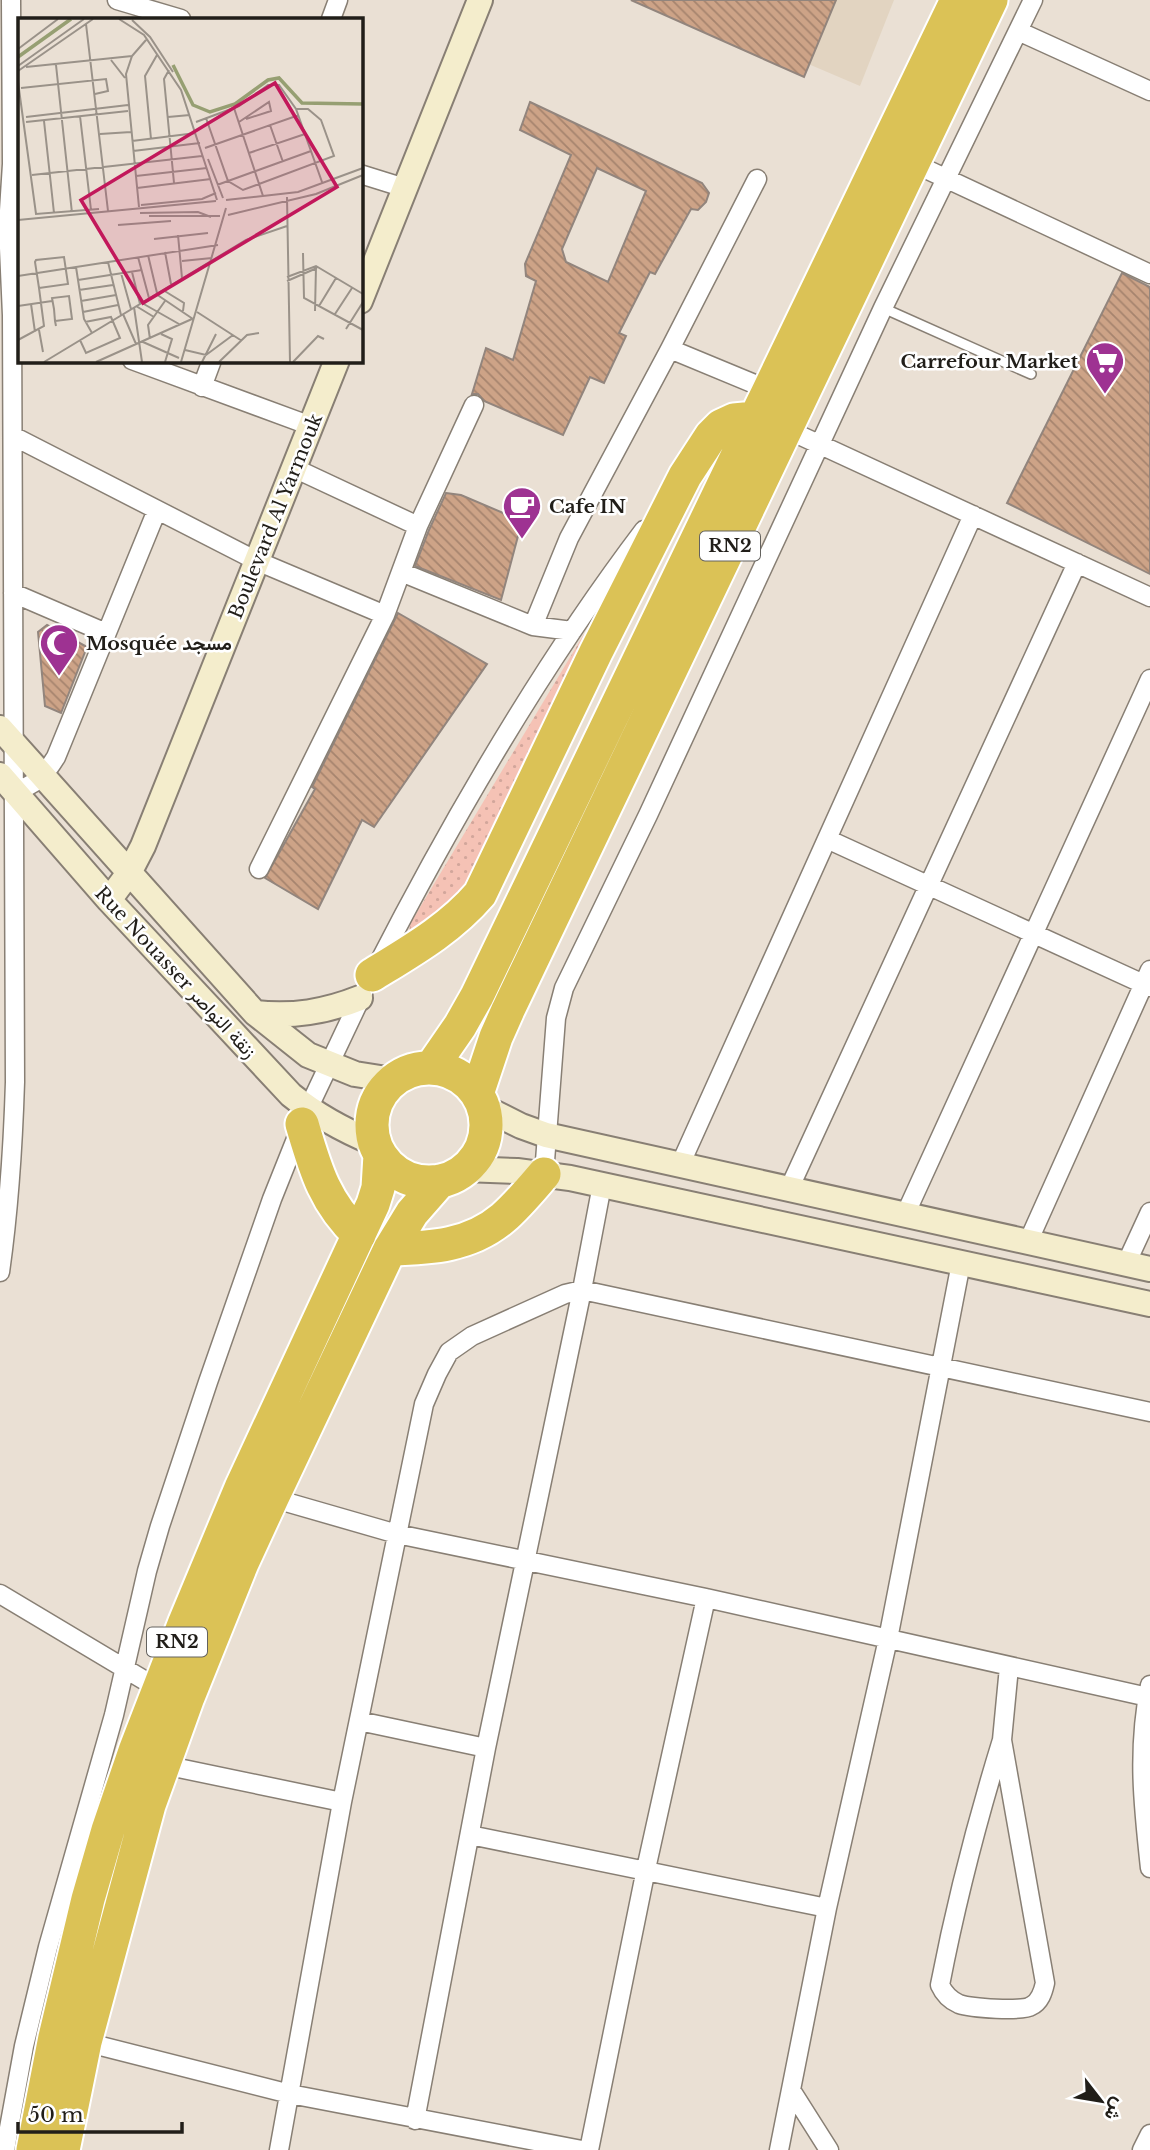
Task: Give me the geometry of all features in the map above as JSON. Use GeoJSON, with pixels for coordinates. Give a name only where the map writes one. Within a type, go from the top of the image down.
{"type":"FeatureCollection","features":[{"type":"Feature","properties":{"kind":"highway","name":"RN2"},"geometry":{"type":"LineString","coordinates":[[63,2150],[85,2042],[149,1805],[214,1630],[272,1498],[390,1249],[412,1213],[452,1175],[474,1159],[481,1147],[485,1120],[480,1101],[492,1047],[770,413],[957,0]]}},
{"type":"Feature","properties":{"kind":"highway","name":"RN2"},"geometry":{"type":"LineString","coordinates":[[431,1068],[477,996],[770,413],[913,163],[991,0]]}},
{"type":"Feature","properties":{"kind":"highway"},"geometry":{"type":"LineString","coordinates":[[366,987],[447,927],[480,894],[596,652],[685,476],[710,436],[721,426],[734,420],[770,413]]}},
{"type":"Feature","properties":{"kind":"highway"},"geometry":{"type":"LineString","coordinates":[[393,1080],[404,1073],[431,1068],[445,1070],[468,1084],[480,1101]]}},
{"type":"Feature","properties":{"kind":"highway","name":"RN2"},"geometry":{"type":"LineString","coordinates":[[33,2150],[55,2037],[88,1899],[108,1830],[159,1689],[240,1488],[373,1204],[378,1188],[377,1149],[372,1129],[376,1102],[393,1080]]}},
{"type":"Feature","properties":{"kind":"highway"},"geometry":{"type":"LineString","coordinates":[[305,1116],[324,1191],[337,1212],[359,1235]]}},
{"type":"Feature","properties":{"kind":"highway"},"geometry":{"type":"LineString","coordinates":[[377,1149],[389,1166],[412,1179],[426,1182],[452,1175]]}},
{"type":"Feature","properties":{"kind":"highway"},"geometry":{"type":"LineString","coordinates":[[390,1249],[441,1247],[472,1237],[501,1220],[544,1174]]}},
{"type":"Feature","properties":{"kind":"main road"},"geometry":{"type":"LineString","coordinates":[[362,290],[366,270],[405,188],[480,0]]}},
{"type":"Feature","properties":{"kind":"main road","name":"Boulevard Al Yarmouk"},"geometry":{"type":"LineString","coordinates":[[109,900],[129,873],[143,846],[336,362]]}},
{"type":"Feature","properties":{"kind":"main road"},"geometry":{"type":"LineString","coordinates":[[6,735],[255,1013],[308,1055],[328,1065],[355,1074],[393,1080]]}},
{"type":"Feature","properties":{"kind":"main road","name":"Rue Nouasser زنقة النواصر"},"geometry":{"type":"LineString","coordinates":[[7,783],[305,1116],[342,1130],[377,1149]]}},
{"type":"Feature","properties":{"kind":"main road"},"geometry":{"type":"LineString","coordinates":[[255,1013],[298,1015],[330,1009],[366,987]]}},
{"type":"Feature","properties":{"kind":"main road"},"geometry":{"type":"LineString","coordinates":[[480,1101],[521,1126],[546,1135],[1138,1267]]}},
{"type":"Feature","properties":{"kind":"main road"},"geometry":{"type":"LineString","coordinates":[[452,1175],[544,1174],[1150,1304]]}},
{"type":"Feature","properties":{"kind":"street"},"geometry":{"type":"LineString","coordinates":[[0,1272],[13,1137],[6,735],[13,593],[16,316],[4,228],[15,165],[6,146],[15,72],[11,0]]}},
{"type":"Feature","properties":{"kind":"street"},"geometry":{"type":"LineString","coordinates":[[117,0],[178,18]]}},
{"type":"Feature","properties":{"kind":"street"},"geometry":{"type":"LineString","coordinates":[[331,18],[338,0]]}},
{"type":"Feature","properties":{"kind":"street"},"geometry":{"type":"LineString","coordinates":[[544,1174],[556,1018],[564,988],[643,827],[945,177],[1033,0]]}},
{"type":"Feature","properties":{"kind":"street"},"geometry":{"type":"LineString","coordinates":[[1018,31],[1150,91]]}},
{"type":"Feature","properties":{"kind":"street"},"geometry":{"type":"LineString","coordinates":[[913,163],[1150,274]]}},
{"type":"Feature","properties":{"kind":"street"},"geometry":{"type":"LineString","coordinates":[[362,175],[405,188]]}},
{"type":"Feature","properties":{"kind":"street"},"geometry":{"type":"LineString","coordinates":[[533,626],[569,538],[757,179]]}},
{"type":"Feature","properties":{"kind":"street"},"geometry":{"type":"LineString","coordinates":[[670,349],[819,445],[1150,597]]}},
{"type":"Feature","properties":{"kind":"street"},"geometry":{"type":"LineString","coordinates":[[137,362],[311,426]]}},
{"type":"Feature","properties":{"kind":"street"},"geometry":{"type":"LineString","coordinates":[[202,387],[211,362]]}},
{"type":"Feature","properties":{"kind":"street"},"geometry":{"type":"LineString","coordinates":[[259,869],[385,615],[418,526],[474,405]]}},
{"type":"Feature","properties":{"kind":"street"},"geometry":{"type":"LineString","coordinates":[[13,436],[257,561],[385,615]]}},
{"type":"Feature","properties":{"kind":"street"},"geometry":{"type":"LineString","coordinates":[[294,468],[418,526]]}},
{"type":"Feature","properties":{"kind":"street"},"geometry":{"type":"LineString","coordinates":[[5,2150],[24,2046],[48,1947],[111,1728],[147,1571],[175,1478],[239,1292],[305,1116],[410,901],[470,795],[572,631],[685,476]]}},
{"type":"Feature","properties":{"kind":"street"},"geometry":{"type":"LineString","coordinates":[[7,783],[34,783],[43,776],[61,746],[157,510]]}},
{"type":"Feature","properties":{"kind":"street"},"geometry":{"type":"LineString","coordinates":[[680,1165],[973,515]]}},
{"type":"Feature","properties":{"kind":"street"},"geometry":{"type":"LineString","coordinates":[[789,1189],[1077,562]]}},
{"type":"Feature","properties":{"kind":"street"},"geometry":{"type":"LineString","coordinates":[[401,572],[533,626],[572,631]]}},
{"type":"Feature","properties":{"kind":"street"},"geometry":{"type":"LineString","coordinates":[[13,593],[106,633]]}},
{"type":"Feature","properties":{"kind":"street"},"geometry":{"type":"LineString","coordinates":[[905,1215],[1150,679]]}},
{"type":"Feature","properties":{"kind":"street"},"geometry":{"type":"LineString","coordinates":[[827,839],[1033,934],[1148,981],[1028,1242]]}},
{"type":"Feature","properties":{"kind":"street"},"geometry":{"type":"LineString","coordinates":[[415,2120],[486,1748],[602,1185]]}},
{"type":"Feature","properties":{"kind":"street"},"geometry":{"type":"LineString","coordinates":[[1138,1267],[1150,1212]]}},
{"type":"Feature","properties":{"kind":"street"},"geometry":{"type":"LineString","coordinates":[[779,2150],[827,1908],[888,1639],[961,1263]]}},
{"type":"Feature","properties":{"kind":"street"},"geometry":{"type":"LineString","coordinates":[[279,2150],[342,1802],[424,1404],[449,1352],[472,1336],[565,1294],[582,1290],[1150,1412]]}},
{"type":"Feature","properties":{"kind":"street"},"geometry":{"type":"LineString","coordinates":[[272,1498],[397,1534],[706,1598],[1009,1667],[1149,1691],[1142,1749],[1141,1791],[1150,1868]]}},
{"type":"Feature","properties":{"kind":"street"},"geometry":{"type":"LineString","coordinates":[[0,1594],[159,1689]]}},
{"type":"Feature","properties":{"kind":"street"},"geometry":{"type":"LineString","coordinates":[[589,2150],[646,1870],[706,1598]]}},
{"type":"Feature","properties":{"kind":"street"},"geometry":{"type":"LineString","coordinates":[[1002,1740],[1045,1983],[1035,2005],[1025,2010],[962,2005],[943,1993],[940,1985],[964,1872],[1002,1740],[1009,1667]]}},
{"type":"Feature","properties":{"kind":"street"},"geometry":{"type":"LineString","coordinates":[[359,1721],[486,1748]]}},
{"type":"Feature","properties":{"kind":"street"},"geometry":{"type":"LineString","coordinates":[[163,1765],[342,1802]]}},
{"type":"Feature","properties":{"kind":"street"},"geometry":{"type":"LineString","coordinates":[[470,1835],[827,1908]]}},
{"type":"Feature","properties":{"kind":"street"},"geometry":{"type":"LineString","coordinates":[[85,2042],[290,2094],[582,2150]]}},
{"type":"Feature","properties":{"kind":"street"},"geometry":{"type":"LineString","coordinates":[[791,2090],[829,2150]]}},
{"type":"Feature","properties":{"kind":"street"},"geometry":{"type":"LineString","coordinates":[[1142,2150],[1150,2134]]}},
{"type":"Feature","properties":{"kind":"lane"},"geometry":{"type":"LineString","coordinates":[[883,309],[1031,374]]}},
{"type":"Feature","properties":{"kind":"shaded area"},"geometry":{"type":"Polygon","coordinates":[[[658,0],[894,0],[860,86],[658,0]]]}},
{"type":"Feature","properties":{"kind":"shaded area"},"geometry":{"type":"Polygon","coordinates":[[[590,633],[468,893],[409,934],[410,924],[584,634],[590,633]]]}},
{"type":"Feature","properties":{"kind":"building"},"geometry":{"type":"Polygon","coordinates":[[[631,0],[836,0],[804,77],[631,0]]]}},
{"type":"Feature","properties":{"kind":"building"},"geometry":{"type":"Polygon","coordinates":[[[530,102],[702,183],[709,193],[706,202],[698,210],[691,209],[655,274],[650,272],[619,333],[626,336],[604,383],[590,377],[563,435],[484,401],[478,394],[472,394],[486,348],[513,360],[536,281],[526,276],[525,264],[571,155],[520,130],[530,102]],[[597,168],[562,249],[566,262],[608,282],[646,191],[597,168]]]}},
{"type":"Feature","properties":{"kind":"building","name":"Carrefour Market"},"geometry":{"type":"Polygon","coordinates":[[[1122,273],[1150,287],[1150,574],[1007,503],[1122,273]]]}},
{"type":"Feature","properties":{"kind":"building"},"geometry":{"type":"Polygon","coordinates":[[[446,493],[461,495],[522,521],[501,600],[415,566],[446,493]]]}},
{"type":"Feature","properties":{"kind":"building"},"geometry":{"type":"Polygon","coordinates":[[[398,613],[487,664],[374,827],[362,820],[318,909],[265,878],[315,789],[312,787],[398,613]]]}},
{"type":"Feature","properties":{"kind":"building","name":"Mosquée مسجد"},"geometry":{"type":"Polygon","coordinates":[[[47,625],[87,647],[61,713],[45,706],[38,632],[47,625]]]}},
{"type":"Feature","properties":{"kind":"place","name":"Carrefour Market"},"geometry":{"type":"Point","coordinates":[1105,395]}},
{"type":"Feature","properties":{"kind":"place","name":"Cafe IN"},"geometry":{"type":"Point","coordinates":[522,540]}},
{"type":"Feature","properties":{"kind":"place","name":"Mosquée مسجد"},"geometry":{"type":"Point","coordinates":[59,677]}}]}
